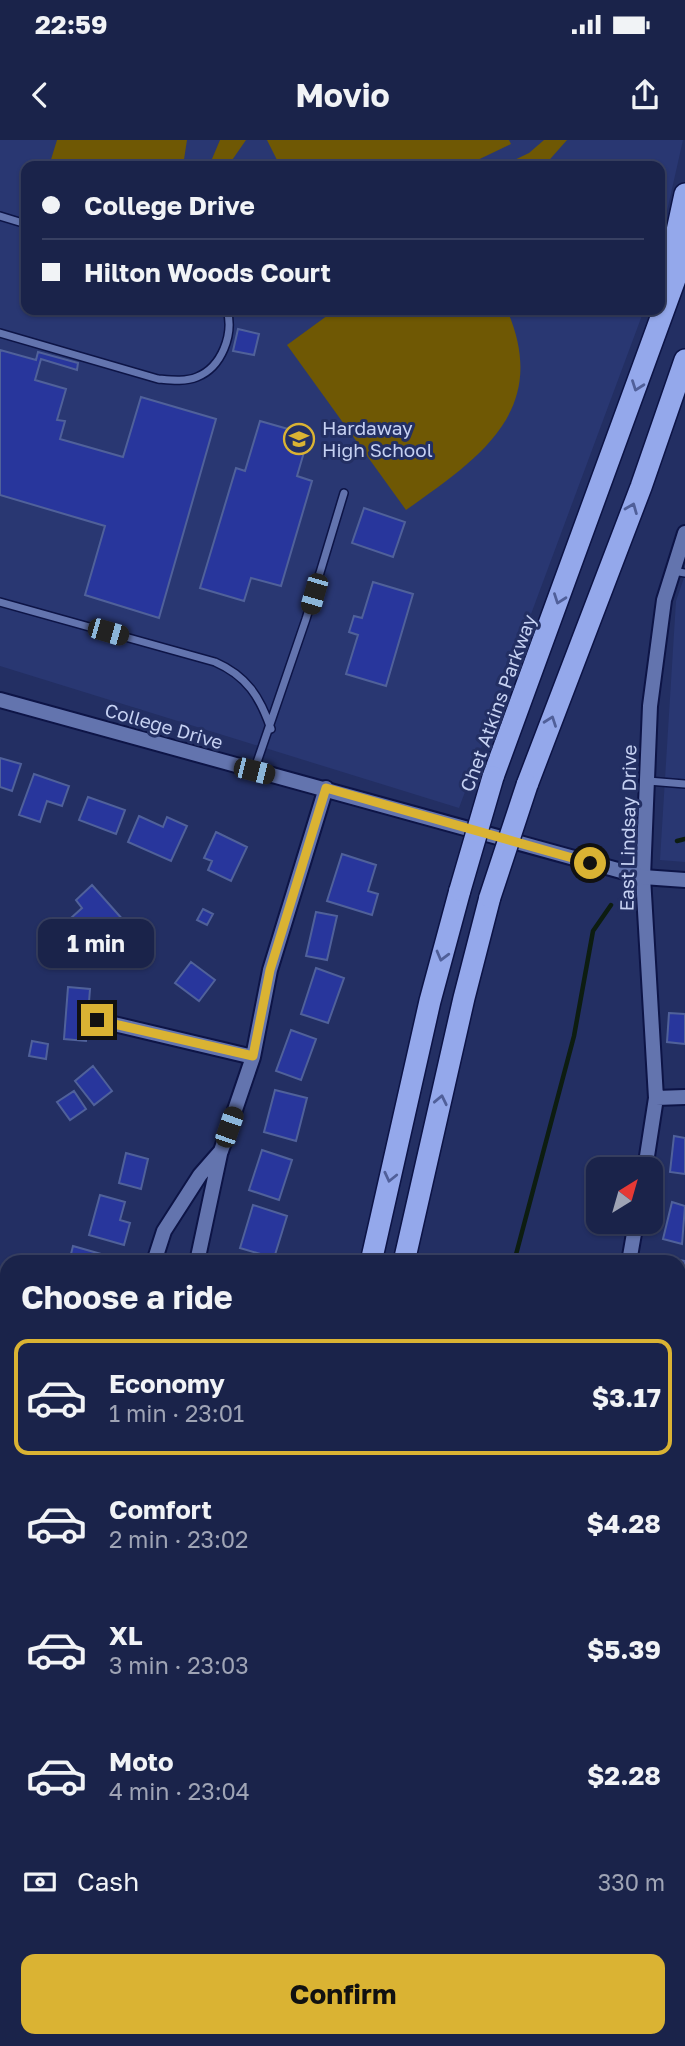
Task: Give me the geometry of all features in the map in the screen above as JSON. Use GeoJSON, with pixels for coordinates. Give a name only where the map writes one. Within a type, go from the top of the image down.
{"type":"FeatureCollection","features":[{"type":"Feature","properties":{"kind":"highway"},"geometry":{"type":"LineString","coordinates":[[665,282],[685,194]]}},
{"type":"Feature","properties":{"kind":"highway","name":"Chet Atkins Parkway"},"geometry":{"type":"LineString","coordinates":[[665,308],[685,252]]}},
{"type":"Feature","properties":{"kind":"highway"},"geometry":{"type":"LineString","coordinates":[[650,350],[658,315]]}},
{"type":"Feature","properties":{"kind":"highway","name":"Chet Atkins Parkway"},"geometry":{"type":"LineString","coordinates":[[373,1255],[427,1014],[494,777],[662,315]]}},
{"type":"Feature","properties":{"kind":"highway"},"geometry":{"type":"LineString","coordinates":[[406,1255],[464,998],[490,897],[527,785],[641,487],[685,360]]}},
{"type":"Feature","properties":{"kind":"street","name":"East Lindsay Drive"},"geometry":{"type":"LineString","coordinates":[[647,1157],[656,1098],[643,877],[650,706],[664,600],[679,572],[685,533]]}},
{"type":"Feature","properties":{"kind":"street","name":"College Drive"},"geometry":{"type":"LineString","coordinates":[[0,700],[643,877],[685,880]]}},
{"type":"Feature","properties":{"kind":"street"},"geometry":{"type":"LineString","coordinates":[[198,1255],[220,1151],[253,1056],[270,970],[326,788]]}},
{"type":"Feature","properties":{"kind":"street"},"geometry":{"type":"LineString","coordinates":[[97,1020],[253,1056]]}},
{"type":"Feature","properties":{"kind":"street"},"geometry":{"type":"LineString","coordinates":[[656,1098],[685,1097]]}},
{"type":"Feature","properties":{"kind":"street"},"geometry":{"type":"LineString","coordinates":[[157,1255],[164,1231],[200,1175],[220,1151]]}},
{"type":"Feature","properties":{"kind":"street"},"geometry":{"type":"LineString","coordinates":[[630,1255],[634,1234]]}},
{"type":"Feature","properties":{"kind":"lane"},"geometry":{"type":"LineString","coordinates":[[0,216],[21,222]]}},
{"type":"Feature","properties":{"kind":"lane"},"geometry":{"type":"LineString","coordinates":[[0,333],[158,379],[179,381],[198,377],[222,354],[229,337],[227,315]]}},
{"type":"Feature","properties":{"kind":"lane"},"geometry":{"type":"LineString","coordinates":[[254,771],[271,729],[344,493]]}},
{"type":"Feature","properties":{"kind":"lane"},"geometry":{"type":"LineString","coordinates":[[0,602],[215,662],[233,670],[248,683],[262,703],[271,729]]}},
{"type":"Feature","properties":{"kind":"lane"},"geometry":{"type":"LineString","coordinates":[[648,781],[685,784]]}},
{"type":"Feature","properties":{"kind":"shaded area","name":"Hardaway High School"},"geometry":{"type":"Polygon","coordinates":[[[0,140],[683,140],[665,220],[665,161],[21,161],[21,315],[642,315],[459,808],[0,666],[0,140]]]}},
{"type":"Feature","properties":{"kind":"shaded area"},"geometry":{"type":"Polygon","coordinates":[[[57,140],[187,140],[184,161],[51,161],[57,140]]]}},
{"type":"Feature","properties":{"kind":"shaded area"},"geometry":{"type":"Polygon","coordinates":[[[220,140],[246,140],[231,161],[211,161],[220,140]]]}},
{"type":"Feature","properties":{"kind":"shaded area"},"geometry":{"type":"Polygon","coordinates":[[[267,140],[509,140],[511,144],[475,161],[278,161],[267,140]]]}},
{"type":"Feature","properties":{"kind":"shaded area"},"geometry":{"type":"Polygon","coordinates":[[[544,140],[567,140],[548,161],[512,161],[529,153],[544,140]]]}},
{"type":"Feature","properties":{"kind":"shaded area"},"geometry":{"type":"Polygon","coordinates":[[[328,315],[509,315],[518,345],[520,377],[514,404],[500,428],[482,450],[459,471],[406,510],[287,345],[328,315]]]}},
{"type":"Feature","properties":{"kind":"shaded area"},"geometry":{"type":"Polygon","coordinates":[[[685,575],[685,862],[660,860],[676,601],[685,575]]]}},
{"type":"Feature","properties":{"kind":"building"},"geometry":{"type":"Polygon","coordinates":[[[238,329],[259,334],[254,355],[233,351],[238,329]]]}},
{"type":"Feature","properties":{"kind":"building"},"geometry":{"type":"Polygon","coordinates":[[[0,350],[36,360],[38,352],[78,363],[77,370],[41,359],[35,380],[66,389],[57,420],[65,421],[60,439],[123,457],[141,397],[216,419],[159,618],[85,595],[105,526],[0,495],[0,350]]]}},
{"type":"Feature","properties":{"kind":"building"},"geometry":{"type":"Polygon","coordinates":[[[260,421],[309,435],[297,476],[312,481],[281,586],[251,578],[244,601],[200,588],[236,468],[245,471],[260,421]]]}},
{"type":"Feature","properties":{"kind":"building"},"geometry":{"type":"Polygon","coordinates":[[[364,508],[405,522],[393,557],[352,543],[364,508]]]}},
{"type":"Feature","properties":{"kind":"building"},"geometry":{"type":"Polygon","coordinates":[[[373,582],[413,594],[386,686],[346,674],[358,635],[349,632],[354,616],[362,618],[373,582]]]}},
{"type":"Feature","properties":{"kind":"building"},"geometry":{"type":"Polygon","coordinates":[[[0,758],[21,764],[12,791],[0,787],[0,758]]]}},
{"type":"Feature","properties":{"kind":"building"},"geometry":{"type":"Polygon","coordinates":[[[34,774],[69,786],[62,806],[47,801],[40,822],[19,815],[34,774]]]}},
{"type":"Feature","properties":{"kind":"building"},"geometry":{"type":"Polygon","coordinates":[[[88,797],[125,810],[116,834],[79,820],[88,797]]]}},
{"type":"Feature","properties":{"kind":"building"},"geometry":{"type":"Polygon","coordinates":[[[139,816],[163,827],[167,817],[187,826],[171,861],[128,842],[139,816]]]}},
{"type":"Feature","properties":{"kind":"building"},"geometry":{"type":"Polygon","coordinates":[[[216,832],[247,847],[231,881],[208,870],[212,861],[204,858],[216,832]]]}},
{"type":"Feature","properties":{"kind":"building"},"geometry":{"type":"Polygon","coordinates":[[[342,854],[376,865],[368,891],[378,894],[372,915],[327,901],[342,854]]]}},
{"type":"Feature","properties":{"kind":"building"},"geometry":{"type":"Polygon","coordinates":[[[92,885],[124,921],[107,936],[98,927],[78,946],[61,927],[82,908],[76,900],[92,885]]]}},
{"type":"Feature","properties":{"kind":"building"},"geometry":{"type":"Polygon","coordinates":[[[203,909],[213,914],[207,925],[197,920],[203,909]]]}},
{"type":"Feature","properties":{"kind":"building"},"geometry":{"type":"Polygon","coordinates":[[[316,912],[337,916],[327,960],[306,956],[316,912]]]}},
{"type":"Feature","properties":{"kind":"building"},"geometry":{"type":"Polygon","coordinates":[[[191,962],[215,980],[199,1001],[175,983],[191,962]]]}},
{"type":"Feature","properties":{"kind":"building"},"geometry":{"type":"Polygon","coordinates":[[[316,968],[344,978],[328,1023],[301,1014],[316,968]]]}},
{"type":"Feature","properties":{"kind":"building"},"geometry":{"type":"Polygon","coordinates":[[[68,987],[90,989],[86,1041],[64,1039],[68,987]]]}},
{"type":"Feature","properties":{"kind":"building"},"geometry":{"type":"Polygon","coordinates":[[[669,1013],[685,1014],[685,1044],[667,1042],[669,1013]]]}},
{"type":"Feature","properties":{"kind":"building"},"geometry":{"type":"Polygon","coordinates":[[[291,1030],[316,1039],[301,1080],[276,1071],[291,1030]]]}},
{"type":"Feature","properties":{"kind":"building"},"geometry":{"type":"Polygon","coordinates":[[[32,1041],[48,1044],[46,1059],[29,1056],[32,1041]]]}},
{"type":"Feature","properties":{"kind":"building"},"geometry":{"type":"Polygon","coordinates":[[[93,1066],[112,1091],[94,1105],[75,1081],[93,1066]]]}},
{"type":"Feature","properties":{"kind":"building"},"geometry":{"type":"Polygon","coordinates":[[[275,1090],[307,1098],[296,1141],[264,1132],[275,1090]]]}},
{"type":"Feature","properties":{"kind":"building"},"geometry":{"type":"Polygon","coordinates":[[[74,1091],[86,1109],[70,1120],[57,1102],[74,1091]]]}},
{"type":"Feature","properties":{"kind":"building"},"geometry":{"type":"Polygon","coordinates":[[[674,1136],[685,1138],[685,1174],[670,1172],[674,1136]]]}},
{"type":"Feature","properties":{"kind":"building"},"geometry":{"type":"Polygon","coordinates":[[[262,1150],[292,1160],[279,1200],[249,1190],[262,1150]]]}},
{"type":"Feature","properties":{"kind":"building"},"geometry":{"type":"Polygon","coordinates":[[[126,1153],[148,1159],[141,1189],[119,1183],[126,1153]]]}},
{"type":"Feature","properties":{"kind":"building"},"geometry":{"type":"Polygon","coordinates":[[[100,1195],[125,1202],[120,1220],[130,1223],[124,1245],[89,1235],[100,1195]]]}},
{"type":"Feature","properties":{"kind":"building"},"geometry":{"type":"Polygon","coordinates":[[[672,1202],[685,1206],[682,1244],[663,1239],[672,1202]]]}},
{"type":"Feature","properties":{"kind":"building"},"geometry":{"type":"Polygon","coordinates":[[[253,1205],[287,1216],[275,1255],[264,1255],[240,1248],[253,1205]]]}},
{"type":"Feature","properties":{"kind":"building"},"geometry":{"type":"Polygon","coordinates":[[[73,1246],[104,1255],[71,1255],[73,1246]]]}},
{"type":"Feature","properties":{"kind":"waterway"},"geometry":{"type":"LineString","coordinates":[[677,841],[685,839]]}},
{"type":"Feature","properties":{"kind":"waterway"},"geometry":{"type":"LineString","coordinates":[[516,1255],[574,1036],[593,931],[611,905]]}},
{"type":"Feature","properties":{"kind":"place","name":"Hardaway High School"},"geometry":{"type":"Point","coordinates":[299,439]}},
{"type":"Feature","properties":{"kind":"route"},"geometry":{"type":"LineString","coordinates":[[97,1020],[253,1056],[270,970],[326,788],[590,863]]}}]}
